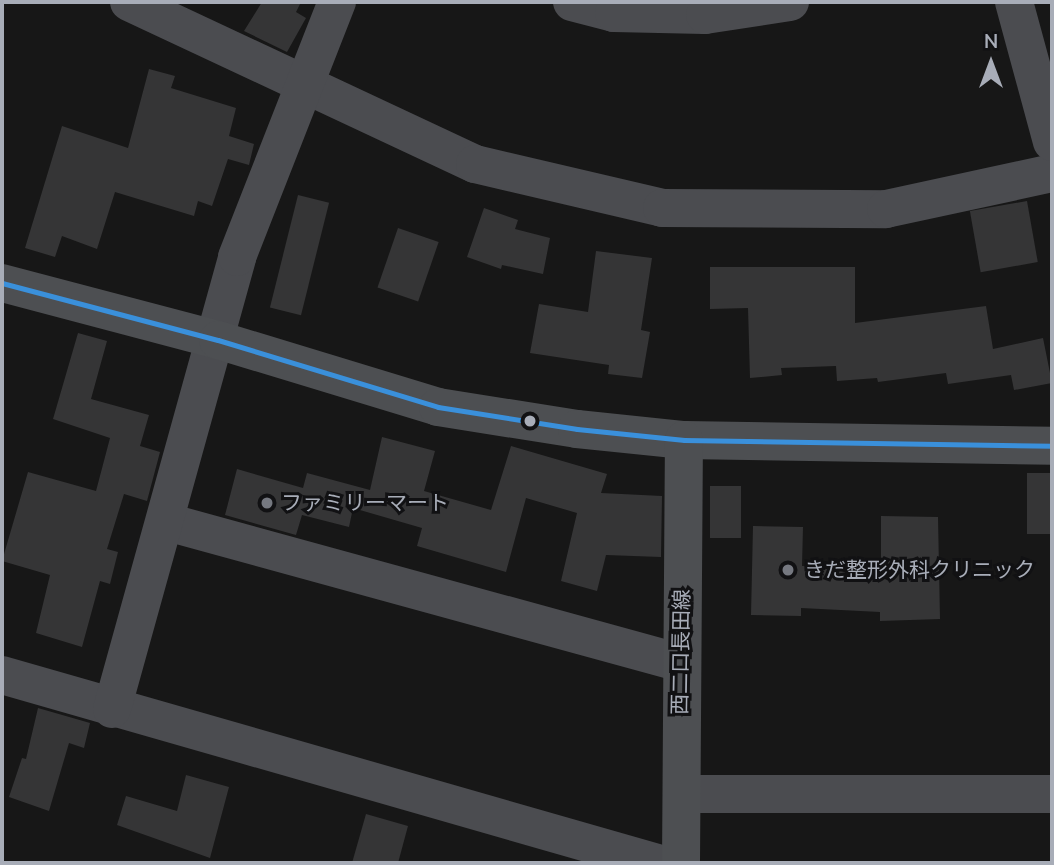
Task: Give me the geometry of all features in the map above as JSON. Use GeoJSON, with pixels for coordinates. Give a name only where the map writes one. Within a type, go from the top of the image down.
{"type":"FeatureCollection","features":[{"type":"Feature","properties":{"kind":"main road"},"geometry":{"type":"LineString","coordinates":[[2,283],[218,340],[438,407],[684,440],[1052,446]]}},
{"type":"Feature","properties":{"kind":"main road","name":"西二口長田線"},"geometry":{"type":"LineString","coordinates":[[681,863],[684,440]]}},
{"type":"Feature","properties":{"kind":"street"},"geometry":{"type":"LineString","coordinates":[[129,2],[303,80],[475,164],[662,208],[886,209],[1052,173]]}},
{"type":"Feature","properties":{"kind":"street"},"geometry":{"type":"LineString","coordinates":[[113,709],[218,340],[237,257],[303,80],[337,2]]}},
{"type":"Feature","properties":{"kind":"street"},"geometry":{"type":"LineString","coordinates":[[572,2],[614,13],[705,15],[790,2]]}},
{"type":"Feature","properties":{"kind":"street"},"geometry":{"type":"LineString","coordinates":[[1014,2],[1052,142]]}},
{"type":"Feature","properties":{"kind":"street"},"geometry":{"type":"LineString","coordinates":[[167,522],[681,663]]}},
{"type":"Feature","properties":{"kind":"street"},"geometry":{"type":"LineString","coordinates":[[2,675],[657,863]]}},
{"type":"Feature","properties":{"kind":"street"},"geometry":{"type":"LineString","coordinates":[[683,794],[1052,794]]}},
{"type":"Feature","properties":{"kind":"building"},"geometry":{"type":"Polygon","coordinates":[[[262,2],[301,2],[296,12],[306,18],[287,52],[244,31],[262,2]]]}},
{"type":"Feature","properties":{"kind":"building"},"geometry":{"type":"Polygon","coordinates":[[[149,69],[175,76],[171,88],[236,108],[229,136],[254,144],[249,165],[228,159],[212,206],[198,201],[194,216],[115,192],[97,249],[62,236],[55,257],[25,248],[62,126],[128,148],[149,69]]]}},
{"type":"Feature","properties":{"kind":"building"},"geometry":{"type":"Polygon","coordinates":[[[298,195],[329,203],[301,315],[270,308],[298,195]]]}},
{"type":"Feature","properties":{"kind":"building"},"geometry":{"type":"Polygon","coordinates":[[[1027,201],[1038,262],[981,272],[970,211],[1027,201]]]}},
{"type":"Feature","properties":{"kind":"building"},"geometry":{"type":"Polygon","coordinates":[[[484,208],[518,220],[515,229],[550,238],[543,274],[502,265],[501,269],[467,257],[484,208]]]}},
{"type":"Feature","properties":{"kind":"building"},"geometry":{"type":"Polygon","coordinates":[[[398,228],[439,242],[418,302],[377,288],[398,228]]]}},
{"type":"Feature","properties":{"kind":"building"},"geometry":{"type":"Polygon","coordinates":[[[596,251],[652,258],[641,330],[650,332],[642,378],[608,374],[609,365],[530,353],[539,304],[588,312],[596,251]]]}},
{"type":"Feature","properties":{"kind":"building"},"geometry":{"type":"Polygon","coordinates":[[[710,267],[855,267],[855,323],[986,306],[993,349],[1043,338],[1052,383],[1014,390],[1011,375],[948,384],[946,373],[878,382],[877,378],[837,381],[836,366],[781,368],[782,375],[750,378],[748,308],[710,309],[710,267]]]}},
{"type":"Feature","properties":{"kind":"building"},"geometry":{"type":"Polygon","coordinates":[[[78,333],[107,341],[91,399],[149,415],[140,446],[160,452],[147,501],[124,494],[107,549],[118,552],[110,584],[100,581],[82,647],[36,633],[50,575],[2,561],[28,472],[96,491],[110,438],[53,419],[78,333]]]}},
{"type":"Feature","properties":{"kind":"building"},"geometry":{"type":"Polygon","coordinates":[[[382,437],[435,451],[424,491],[491,510],[511,446],[607,474],[601,493],[662,496],[661,557],[606,555],[597,591],[561,581],[577,513],[526,498],[506,572],[417,546],[422,528],[353,508],[349,527],[302,515],[296,535],[225,515],[237,469],[303,488],[307,473],[370,490],[382,437]]]}},
{"type":"Feature","properties":{"kind":"building"},"geometry":{"type":"Polygon","coordinates":[[[1027,473],[1052,473],[1052,534],[1027,534],[1027,473]]]}},
{"type":"Feature","properties":{"kind":"building"},"geometry":{"type":"Polygon","coordinates":[[[710,486],[741,486],[741,538],[710,538],[710,486]]]}},
{"type":"Feature","properties":{"kind":"building"},"geometry":{"type":"Polygon","coordinates":[[[881,516],[938,517],[940,619],[880,621],[880,612],[801,608],[801,616],[751,615],[753,526],[803,527],[802,566],[881,569],[881,516]]]}},
{"type":"Feature","properties":{"kind":"building"},"geometry":{"type":"Polygon","coordinates":[[[38,708],[90,723],[84,748],[69,743],[49,811],[9,797],[22,758],[26,759],[38,708]]]}},
{"type":"Feature","properties":{"kind":"building"},"geometry":{"type":"Polygon","coordinates":[[[186,775],[229,787],[210,858],[117,825],[126,796],[177,811],[186,775]]]}},
{"type":"Feature","properties":{"kind":"building"},"geometry":{"type":"Polygon","coordinates":[[[366,814],[408,826],[398,863],[352,863],[366,814]]]}},
{"type":"Feature","properties":{"kind":"transit line"},"geometry":{"type":"LineString","coordinates":[[2,283],[218,340],[438,407],[577,429],[684,440],[1052,446]]}},
{"type":"Feature","properties":{"kind":"place","name":"ファミリーマート"},"geometry":{"type":"Point","coordinates":[267,503]}},
{"type":"Feature","properties":{"kind":"place","name":"きだ整形外科クリニック"},"geometry":{"type":"Point","coordinates":[788,570]}}]}
